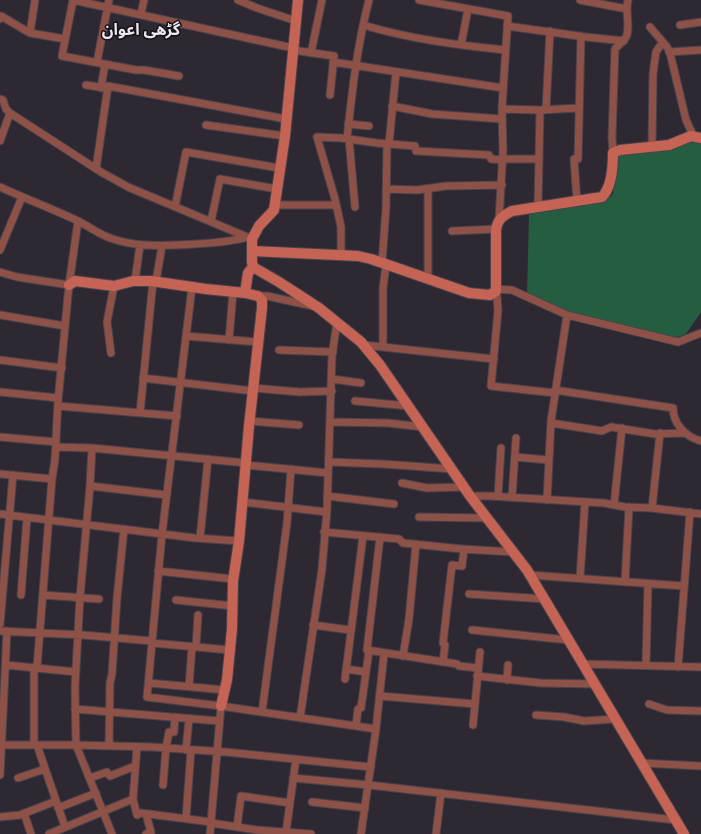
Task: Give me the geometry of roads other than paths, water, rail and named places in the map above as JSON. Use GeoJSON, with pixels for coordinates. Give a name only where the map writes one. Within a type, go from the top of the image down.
{"type":"FeatureCollection","features":[{"type":"Feature","properties":{"kind":"street"},"geometry":{"type":"LineString","coordinates":[[30,33],[35,0]]}},
{"type":"Feature","properties":{"kind":"street"},"geometry":{"type":"LineString","coordinates":[[179,76],[62,56],[73,0],[108,4],[141,14],[293,49],[334,56],[330,95]]}},
{"type":"Feature","properties":{"kind":"street"},"geometry":{"type":"LineString","coordinates":[[141,14],[144,0]]}},
{"type":"Feature","properties":{"kind":"street"},"geometry":{"type":"LineString","coordinates":[[238,0],[296,21]]}},
{"type":"Feature","properties":{"kind":"street"},"geometry":{"type":"LineString","coordinates":[[0,187],[78,221],[104,236],[140,245],[162,246],[207,244],[250,238],[274,210],[279,168],[285,136],[298,0]]}},
{"type":"Feature","properties":{"kind":"street"},"geometry":{"type":"LineString","coordinates":[[311,53],[322,0]]}},
{"type":"Feature","properties":{"kind":"street"},"geometry":{"type":"LineString","coordinates":[[355,207],[348,139],[348,124],[355,66],[369,0]]}},
{"type":"Feature","properties":{"kind":"street"},"geometry":{"type":"LineString","coordinates":[[419,0],[508,16],[502,109],[502,184],[498,224],[496,290],[498,311],[492,386],[555,391],[673,408],[673,415],[685,433],[692,438],[701,441]]}},
{"type":"Feature","properties":{"kind":"street"},"geometry":{"type":"LineString","coordinates":[[580,0],[627,10]]}},
{"type":"Feature","properties":{"kind":"street"},"geometry":{"type":"LineString","coordinates":[[498,224],[501,217],[512,211],[602,196],[607,192],[613,153],[612,137],[615,49],[624,41],[627,35],[628,0]]}},
{"type":"Feature","properties":{"kind":"street"},"geometry":{"type":"LineString","coordinates":[[96,62],[108,4]]}},
{"type":"Feature","properties":{"kind":"street"},"geometry":{"type":"LineString","coordinates":[[461,45],[468,9]]}},
{"type":"Feature","properties":{"kind":"street"},"geometry":{"type":"LineString","coordinates":[[0,19],[1,16],[30,33],[65,39]]}},
{"type":"Feature","properties":{"kind":"street"},"geometry":{"type":"LineString","coordinates":[[680,25],[701,22]]}},
{"type":"Feature","properties":{"kind":"street"},"geometry":{"type":"LineString","coordinates":[[363,25],[429,41],[505,50]]}},
{"type":"Feature","properties":{"kind":"street"},"geometry":{"type":"LineString","coordinates":[[507,26],[624,41]]}},
{"type":"Feature","properties":{"kind":"street"},"geometry":{"type":"LineString","coordinates":[[650,27],[669,52],[686,120],[698,138]]}},
{"type":"Feature","properties":{"kind":"street"},"geometry":{"type":"LineString","coordinates":[[538,207],[539,159],[550,31]]}},
{"type":"Feature","properties":{"kind":"street"},"geometry":{"type":"LineString","coordinates":[[577,201],[574,159],[578,159],[581,36]]}},
{"type":"Feature","properties":{"kind":"street"},"geometry":{"type":"LineString","coordinates":[[652,147],[653,74],[656,52],[662,43]]}},
{"type":"Feature","properties":{"kind":"street"},"geometry":{"type":"LineString","coordinates":[[669,52],[701,50]]}},
{"type":"Feature","properties":{"kind":"street"},"geometry":{"type":"LineString","coordinates":[[334,62],[503,88]]}},
{"type":"Feature","properties":{"kind":"street"},"geometry":{"type":"LineString","coordinates":[[96,169],[105,64]]}},
{"type":"Feature","properties":{"kind":"street"},"geometry":{"type":"LineString","coordinates":[[383,347],[383,288],[388,144],[396,72]]}},
{"type":"Feature","properties":{"kind":"street"},"geometry":{"type":"LineString","coordinates":[[86,85],[104,88],[108,86],[139,91],[286,120]]}},
{"type":"Feature","properties":{"kind":"street"},"geometry":{"type":"LineString","coordinates":[[0,99],[3,100],[6,109],[10,113],[96,169],[128,187],[250,238]]}},
{"type":"Feature","properties":{"kind":"street"},"geometry":{"type":"LineString","coordinates":[[392,106],[432,114],[502,119]]}},
{"type":"Feature","properties":{"kind":"street"},"geometry":{"type":"LineString","coordinates":[[502,109],[543,110],[579,108]]}},
{"type":"Feature","properties":{"kind":"street"},"geometry":{"type":"LineString","coordinates":[[0,141],[10,113]]}},
{"type":"Feature","properties":{"kind":"street"},"geometry":{"type":"LineString","coordinates":[[348,124],[369,126]]}},
{"type":"Feature","properties":{"kind":"street"},"geometry":{"type":"LineString","coordinates":[[206,125],[285,136]]}},
{"type":"Feature","properties":{"kind":"street"},"geometry":{"type":"LineString","coordinates":[[613,153],[620,150],[669,145],[691,136],[698,138]]}},
{"type":"Feature","properties":{"kind":"street"},"geometry":{"type":"LineString","coordinates":[[341,255],[341,227],[317,137],[415,146],[416,151],[489,154],[491,159],[539,159]]}},
{"type":"Feature","properties":{"kind":"street"},"geometry":{"type":"LineString","coordinates":[[175,207],[186,152],[279,168]]}},
{"type":"Feature","properties":{"kind":"street"},"geometry":{"type":"LineString","coordinates":[[211,221],[220,179],[277,188]]}},
{"type":"Feature","properties":{"kind":"street"},"geometry":{"type":"LineString","coordinates":[[386,189],[428,189],[446,186],[502,184]]}},
{"type":"Feature","properties":{"kind":"street"},"geometry":{"type":"LineString","coordinates":[[428,189],[428,279]]}},
{"type":"Feature","properties":{"kind":"street"},"geometry":{"type":"LineString","coordinates":[[0,250],[4,232],[22,197]]}},
{"type":"Feature","properties":{"kind":"street"},"geometry":{"type":"LineString","coordinates":[[274,206],[336,205]]}},
{"type":"Feature","properties":{"kind":"street"},"geometry":{"type":"LineString","coordinates":[[63,830],[57,804],[35,745],[36,667],[56,445],[58,398],[69,285],[78,221]]}},
{"type":"Feature","properties":{"kind":"street"},"geometry":{"type":"LineString","coordinates":[[452,230],[498,224]]}},
{"type":"Feature","properties":{"kind":"street"},"geometry":{"type":"LineString","coordinates":[[245,293],[248,273],[253,267],[250,238]]}},
{"type":"Feature","properties":{"kind":"street"},"geometry":{"type":"LineString","coordinates":[[135,281],[140,245]]}},
{"type":"Feature","properties":{"kind":"street"},"geometry":{"type":"LineString","coordinates":[[140,413],[155,281],[162,246]]}},
{"type":"Feature","properties":{"kind":"street"},"geometry":{"type":"LineString","coordinates":[[252,251],[358,256],[469,293],[490,295],[496,290],[512,290],[567,315],[678,342],[700,335]]}},
{"type":"Feature","properties":{"kind":"street"},"geometry":{"type":"LineString","coordinates":[[253,267],[318,307],[364,345],[409,406],[467,491],[530,575],[684,834]]}},
{"type":"Feature","properties":{"kind":"street"},"geometry":{"type":"LineString","coordinates":[[0,272],[17,277],[69,285],[75,281],[114,286],[135,281],[155,281],[267,296],[318,307]]}},
{"type":"Feature","properties":{"kind":"street"},"geometry":{"type":"LineString","coordinates":[[111,354],[107,322],[114,286]]}},
{"type":"Feature","properties":{"kind":"street"},"geometry":{"type":"LineString","coordinates":[[192,287],[162,534],[147,697],[221,706],[376,729]]}},
{"type":"Feature","properties":{"kind":"street"},"geometry":{"type":"LineString","coordinates":[[229,340],[233,292]]}},
{"type":"Feature","properties":{"kind":"street"},"geometry":{"type":"LineString","coordinates":[[210,834],[219,721],[227,680],[233,606],[233,580],[239,541],[262,303],[262,300],[258,296]]}},
{"type":"Feature","properties":{"kind":"street"},"geometry":{"type":"LineString","coordinates":[[0,315],[65,326]]}},
{"type":"Feature","properties":{"kind":"street"},"geometry":{"type":"LineString","coordinates":[[547,500],[551,423],[567,315]]}},
{"type":"Feature","properties":{"kind":"street"},"geometry":{"type":"LineString","coordinates":[[300,718],[322,569],[329,462],[333,352],[337,322]]}},
{"type":"Feature","properties":{"kind":"street"},"geometry":{"type":"LineString","coordinates":[[186,336],[258,342]]}},
{"type":"Feature","properties":{"kind":"street"},"geometry":{"type":"LineString","coordinates":[[364,345],[494,359]]}},
{"type":"Feature","properties":{"kind":"street"},"geometry":{"type":"LineString","coordinates":[[279,350],[333,352]]}},
{"type":"Feature","properties":{"kind":"street"},"geometry":{"type":"LineString","coordinates":[[0,360],[62,368]]}},
{"type":"Feature","properties":{"kind":"street"},"geometry":{"type":"LineString","coordinates":[[143,378],[253,389],[300,392],[332,391]]}},
{"type":"Feature","properties":{"kind":"street"},"geometry":{"type":"LineString","coordinates":[[332,379],[361,383]]}},
{"type":"Feature","properties":{"kind":"street"},"geometry":{"type":"LineString","coordinates":[[0,392],[58,398]]}},
{"type":"Feature","properties":{"kind":"street"},"geometry":{"type":"LineString","coordinates":[[355,400],[409,406]]}},
{"type":"Feature","properties":{"kind":"street"},"geometry":{"type":"LineString","coordinates":[[58,406],[177,416]]}},
{"type":"Feature","properties":{"kind":"street"},"geometry":{"type":"LineString","coordinates":[[250,421],[299,425]]}},
{"type":"Feature","properties":{"kind":"street"},"geometry":{"type":"LineString","coordinates":[[330,422],[388,423],[423,427]]}},
{"type":"Feature","properties":{"kind":"street"},"geometry":{"type":"LineString","coordinates":[[551,423],[602,431],[611,427],[660,433],[685,433]]}},
{"type":"Feature","properties":{"kind":"street"},"geometry":{"type":"LineString","coordinates":[[614,505],[622,428]]}},
{"type":"Feature","properties":{"kind":"street"},"geometry":{"type":"LineString","coordinates":[[652,508],[660,433]]}},
{"type":"Feature","properties":{"kind":"street"},"geometry":{"type":"LineString","coordinates":[[0,437],[56,445],[328,473]]}},
{"type":"Feature","properties":{"kind":"street"},"geometry":{"type":"LineString","coordinates":[[512,497],[516,438]]}},
{"type":"Feature","properties":{"kind":"street"},"geometry":{"type":"LineString","coordinates":[[92,448],[88,524],[80,598],[76,672],[76,745],[112,834]]}},
{"type":"Feature","properties":{"kind":"street"},"geometry":{"type":"LineString","coordinates":[[498,496],[502,448]]}},
{"type":"Feature","properties":{"kind":"street"},"geometry":{"type":"LineString","coordinates":[[515,457],[549,460]]}},
{"type":"Feature","properties":{"kind":"street"},"geometry":{"type":"LineString","coordinates":[[200,538],[208,460]]}},
{"type":"Feature","properties":{"kind":"street"},"geometry":{"type":"LineString","coordinates":[[329,462],[452,469]]}},
{"type":"Feature","properties":{"kind":"street"},"geometry":{"type":"LineString","coordinates":[[262,712],[288,507],[291,470]]}},
{"type":"Feature","properties":{"kind":"street"},"geometry":{"type":"LineString","coordinates":[[0,474],[52,479]]}},
{"type":"Feature","properties":{"kind":"street"},"geometry":{"type":"LineString","coordinates":[[0,624],[14,475]]}},
{"type":"Feature","properties":{"kind":"street"},"geometry":{"type":"LineString","coordinates":[[402,484],[498,496],[585,502],[701,514]]}},
{"type":"Feature","properties":{"kind":"street"},"geometry":{"type":"LineString","coordinates":[[90,486],[167,494]]}},
{"type":"Feature","properties":{"kind":"street"},"geometry":{"type":"LineString","coordinates":[[327,496],[394,504]]}},
{"type":"Feature","properties":{"kind":"street"},"geometry":{"type":"LineString","coordinates":[[243,502],[326,512]]}},
{"type":"Feature","properties":{"kind":"street"},"geometry":{"type":"LineString","coordinates":[[580,578],[585,502]]}},
{"type":"Feature","properties":{"kind":"street"},"geometry":{"type":"LineString","coordinates":[[625,582],[629,507]]}},
{"type":"Feature","properties":{"kind":"street"},"geometry":{"type":"LineString","coordinates":[[678,666],[690,512]]}},
{"type":"Feature","properties":{"kind":"street"},"geometry":{"type":"LineString","coordinates":[[0,514],[162,534],[239,541]]}},
{"type":"Feature","properties":{"kind":"street"},"geometry":{"type":"LineString","coordinates":[[419,517],[487,518]]}},
{"type":"Feature","properties":{"kind":"street"},"geometry":{"type":"LineString","coordinates":[[21,595],[27,518]]}},
{"type":"Feature","properties":{"kind":"street"},"geometry":{"type":"LineString","coordinates":[[109,745],[110,683],[124,529]]}},
{"type":"Feature","properties":{"kind":"street"},"geometry":{"type":"LineString","coordinates":[[324,532],[399,539],[404,543],[513,552]]}},
{"type":"Feature","properties":{"kind":"street"},"geometry":{"type":"LineString","coordinates":[[345,679],[363,536]]}},
{"type":"Feature","properties":{"kind":"street"},"geometry":{"type":"LineString","coordinates":[[356,726],[358,709],[361,708],[369,651],[367,650],[380,537]]}},
{"type":"Feature","properties":{"kind":"street"},"geometry":{"type":"LineString","coordinates":[[403,656],[409,619],[416,544]]}},
{"type":"Feature","properties":{"kind":"street"},"geometry":{"type":"LineString","coordinates":[[443,662],[445,645],[443,643],[452,565],[462,566],[464,549]]}},
{"type":"Feature","properties":{"kind":"street"},"geometry":{"type":"LineString","coordinates":[[158,571],[233,580]]}},
{"type":"Feature","properties":{"kind":"street"},"geometry":{"type":"LineString","coordinates":[[530,575],[684,586]]}},
{"type":"Feature","properties":{"kind":"street"},"geometry":{"type":"LineString","coordinates":[[646,665],[648,584]]}},
{"type":"Feature","properties":{"kind":"street"},"geometry":{"type":"LineString","coordinates":[[469,594],[545,599]]}},
{"type":"Feature","properties":{"kind":"street"},"geometry":{"type":"LineString","coordinates":[[43,595],[99,599]]}},
{"type":"Feature","properties":{"kind":"street"},"geometry":{"type":"LineString","coordinates":[[176,600],[233,606]]}},
{"type":"Feature","properties":{"kind":"street"},"geometry":{"type":"LineString","coordinates":[[189,686],[198,614]]}},
{"type":"Feature","properties":{"kind":"street"},"geometry":{"type":"LineString","coordinates":[[313,625],[350,630]]}},
{"type":"Feature","properties":{"kind":"street"},"geometry":{"type":"LineString","coordinates":[[472,630],[568,640]]}},
{"type":"Feature","properties":{"kind":"street"},"geometry":{"type":"LineString","coordinates":[[0,775],[6,665],[4,631],[114,638],[230,650]]}},
{"type":"Feature","properties":{"kind":"street"},"geometry":{"type":"LineString","coordinates":[[369,651],[478,668]]}},
{"type":"Feature","properties":{"kind":"street"},"geometry":{"type":"LineString","coordinates":[[473,725],[480,652]]}},
{"type":"Feature","properties":{"kind":"street"},"geometry":{"type":"LineString","coordinates":[[361,834],[369,785],[384,654]]}},
{"type":"Feature","properties":{"kind":"street"},"geometry":{"type":"LineString","coordinates":[[583,664],[701,667]]}},
{"type":"Feature","properties":{"kind":"street"},"geometry":{"type":"LineString","coordinates":[[6,665],[76,672]]}},
{"type":"Feature","properties":{"kind":"street"},"geometry":{"type":"LineString","coordinates":[[507,680],[508,665]]}},
{"type":"Feature","properties":{"kind":"street"},"geometry":{"type":"LineString","coordinates":[[346,669],[366,672]]}},
{"type":"Feature","properties":{"kind":"street"},"geometry":{"type":"LineString","coordinates":[[477,676],[507,680],[564,684],[594,684]]}},
{"type":"Feature","properties":{"kind":"street"},"geometry":{"type":"LineString","coordinates":[[148,683],[225,690]]}},
{"type":"Feature","properties":{"kind":"street"},"geometry":{"type":"LineString","coordinates":[[380,696],[475,704]]}},
{"type":"Feature","properties":{"kind":"street"},"geometry":{"type":"LineString","coordinates":[[649,704],[667,710],[701,711]]}},
{"type":"Feature","properties":{"kind":"street"},"geometry":{"type":"LineString","coordinates":[[75,709],[219,721]]}},
{"type":"Feature","properties":{"kind":"street"},"geometry":{"type":"LineString","coordinates":[[536,715],[564,717],[584,721],[615,719]]}},
{"type":"Feature","properties":{"kind":"street"},"geometry":{"type":"LineString","coordinates":[[163,784],[166,748],[169,732],[174,732],[175,718]]}},
{"type":"Feature","properties":{"kind":"street"},"geometry":{"type":"LineString","coordinates":[[186,818],[190,719]]}},
{"type":"Feature","properties":{"kind":"street"},"geometry":{"type":"LineString","coordinates":[[1,745],[109,745],[166,748],[371,767]]}},
{"type":"Feature","properties":{"kind":"street"},"geometry":{"type":"LineString","coordinates":[[137,747],[133,799],[137,815],[141,813],[186,818],[237,827],[311,834]]}},
{"type":"Feature","properties":{"kind":"street"},"geometry":{"type":"LineString","coordinates":[[286,832],[296,760]]}},
{"type":"Feature","properties":{"kind":"street"},"geometry":{"type":"LineString","coordinates":[[641,763],[701,766]]}},
{"type":"Feature","properties":{"kind":"street"},"geometry":{"type":"LineString","coordinates":[[90,778],[108,772],[110,776],[135,766]]}},
{"type":"Feature","properties":{"kind":"street"},"geometry":{"type":"LineString","coordinates":[[18,778],[45,769]]}},
{"type":"Feature","properties":{"kind":"street"},"geometry":{"type":"LineString","coordinates":[[293,778],[369,785],[675,820]]}},
{"type":"Feature","properties":{"kind":"street"},"geometry":{"type":"LineString","coordinates":[[0,817],[20,815],[96,793]]}},
{"type":"Feature","properties":{"kind":"street"},"geometry":{"type":"LineString","coordinates":[[436,834],[441,793]]}},
{"type":"Feature","properties":{"kind":"street"},"geometry":{"type":"LineString","coordinates":[[237,827],[241,796],[290,803]]}},
{"type":"Feature","properties":{"kind":"street"},"geometry":{"type":"LineString","coordinates":[[48,834],[63,830],[133,799]]}},
{"type":"Feature","properties":{"kind":"street"},"geometry":{"type":"LineString","coordinates":[[312,802],[365,808]]}},
{"type":"Feature","properties":{"kind":"street"},"geometry":{"type":"LineString","coordinates":[[24,813],[31,834]]}},
{"type":"Feature","properties":{"kind":"street"},"geometry":{"type":"LineString","coordinates":[[146,814],[151,832],[146,834]]}},
{"type":"Feature","properties":{"kind":"district","name":"گڑھی اعوان"},"geometry":{"type":"Point","coordinates":[141,31]}}]}
